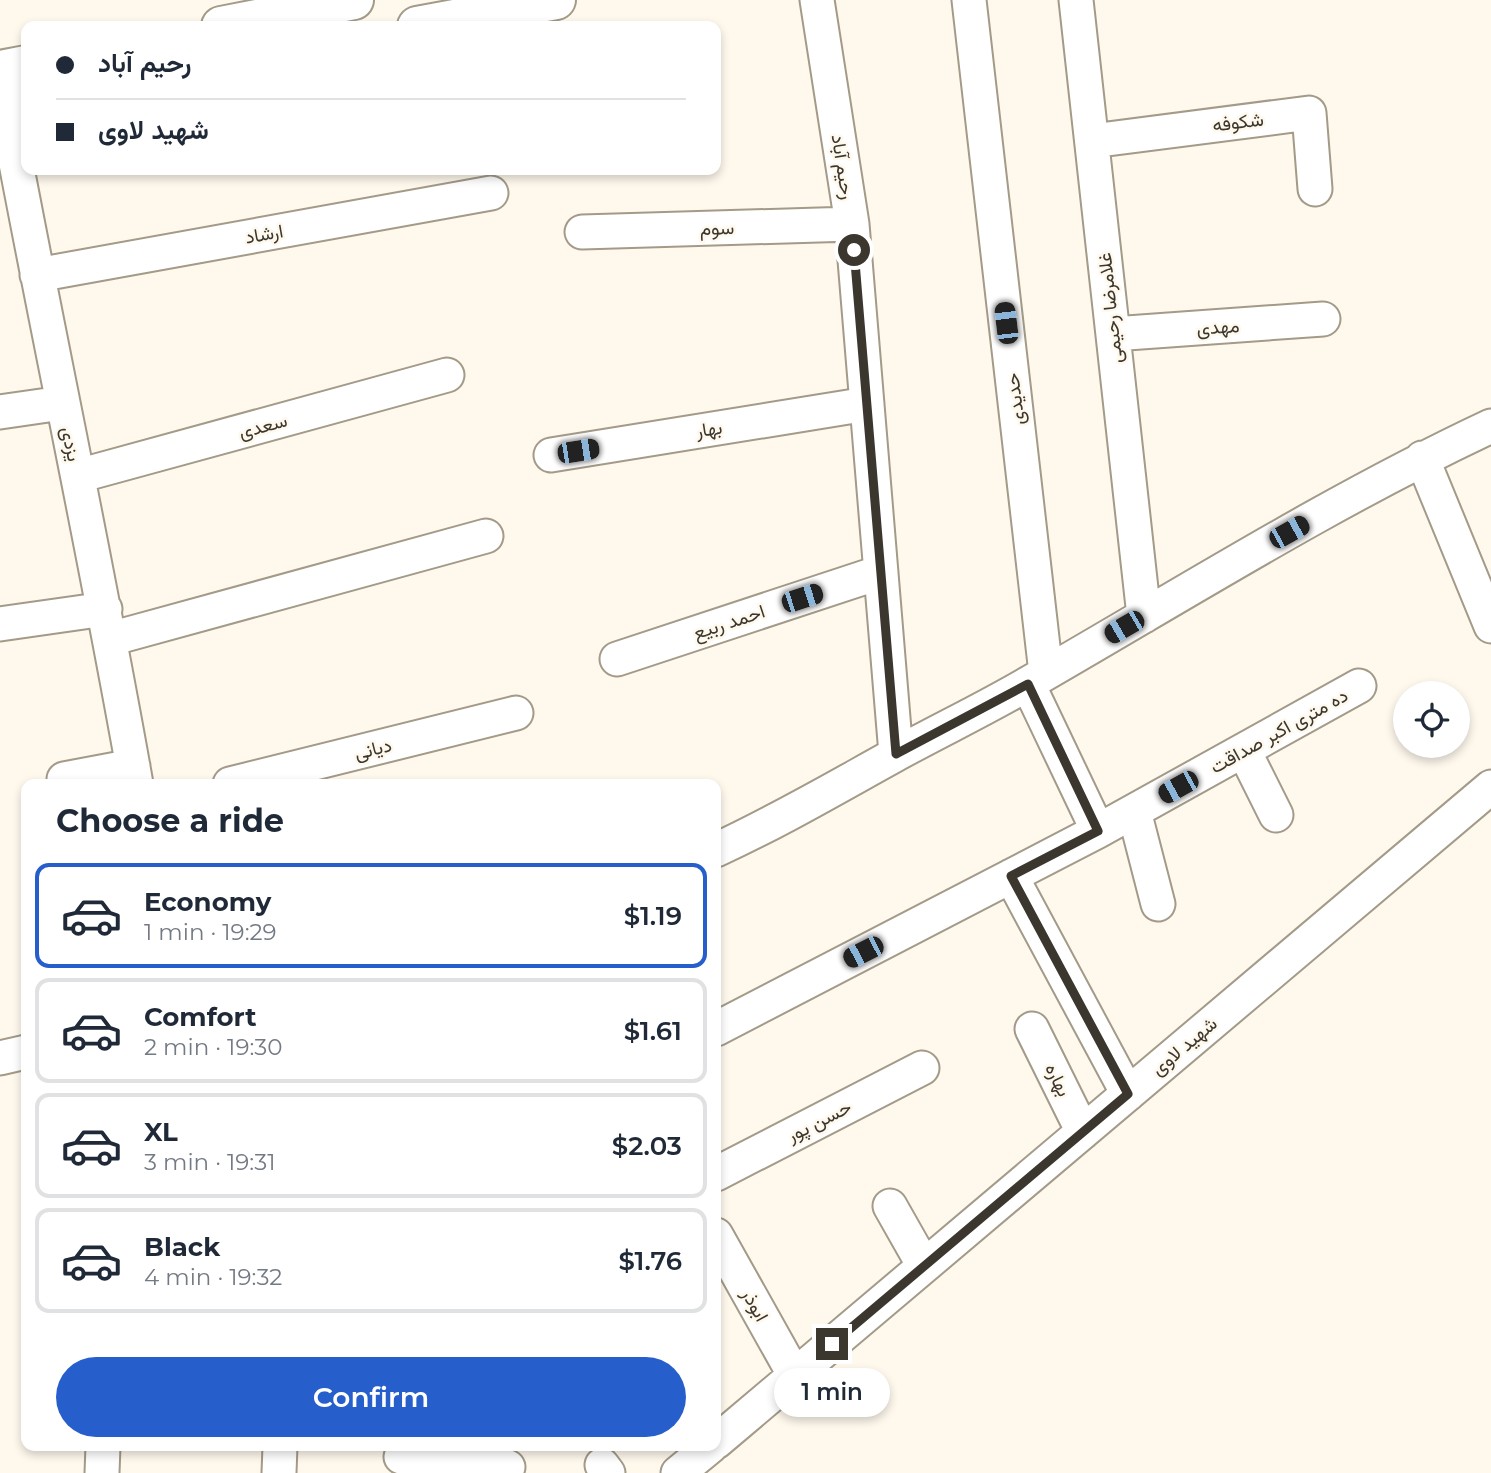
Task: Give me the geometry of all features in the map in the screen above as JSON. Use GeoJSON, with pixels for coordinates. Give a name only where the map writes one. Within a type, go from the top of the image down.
{"type":"FeatureCollection","features":[{"type":"Feature","properties":{"kind":"main road"},"geometry":{"type":"LineString","coordinates":[[247,21],[354,0]]}},
{"type":"Feature","properties":{"kind":"main road"},"geometry":{"type":"LineString","coordinates":[[444,21],[556,0]]}},
{"type":"Feature","properties":{"kind":"main road"},"geometry":{"type":"LineString","coordinates":[[6,90],[21,71]]}},
{"type":"Feature","properties":{"kind":"street","name":"رحیم آباد"},"geometry":{"type":"LineString","coordinates":[[817,0],[852,224],[896,754]]}},
{"type":"Feature","properties":{"kind":"street","name":"حدیدی"},"geometry":{"type":"LineString","coordinates":[[970,0],[1037,678],[1098,831]]}},
{"type":"Feature","properties":{"kind":"street","name":"غلامرضا رحیمی"},"geometry":{"type":"LineString","coordinates":[[1076,0],[1144,616]]}},
{"type":"Feature","properties":{"kind":"street","name":"یزدی"},"geometry":{"type":"LineString","coordinates":[[6,90],[37,275],[108,624],[134,775]]}},
{"type":"Feature","properties":{"kind":"street","name":"شکوفه"},"geometry":{"type":"LineString","coordinates":[[1092,141],[1310,113],[1315,189]]}},
{"type":"Feature","properties":{"kind":"street","name":"ارشاد"},"geometry":{"type":"LineString","coordinates":[[37,275],[491,193]]}},
{"type":"Feature","properties":{"kind":"street","name":"سوم"},"geometry":{"type":"LineString","coordinates":[[582,232],[852,224]]}},
{"type":"Feature","properties":{"kind":"street","name":"مهدی"},"geometry":{"type":"LineString","coordinates":[[1113,334],[1323,319]]}},
{"type":"Feature","properties":{"kind":"street","name":"سعدی"},"geometry":{"type":"LineString","coordinates":[[78,476],[447,375]]}},
{"type":"Feature","properties":{"kind":"street"},"geometry":{"type":"LineString","coordinates":[[0,412],[62,403]]}},
{"type":"Feature","properties":{"kind":"street","name":"بهار"},"geometry":{"type":"LineString","coordinates":[[551,455],[867,404]]}},
{"type":"Feature","properties":{"kind":"street"},"geometry":{"type":"LineString","coordinates":[[721,848],[759,830],[1037,678],[1266,544],[1422,458],[1491,426]]}},
{"type":"Feature","properties":{"kind":"street"},"geometry":{"type":"LineString","coordinates":[[1422,458],[1491,626]]}},
{"type":"Feature","properties":{"kind":"street"},"geometry":{"type":"LineString","coordinates":[[0,624],[108,624],[486,536]]}},
{"type":"Feature","properties":{"kind":"street","name":"احمد ربیع"},"geometry":{"type":"LineString","coordinates":[[617,659],[881,572]]}},
{"type":"Feature","properties":{"kind":"street","name":"ده متری اکبر صداقت"},"geometry":{"type":"LineString","coordinates":[[721,1025],[1098,831],[1359,686]]}},
{"type":"Feature","properties":{"kind":"street","name":"دیانی"},"geometry":{"type":"LineString","coordinates":[[250,779],[516,713]]}},
{"type":"Feature","properties":{"kind":"street"},"geometry":{"type":"LineString","coordinates":[[1244,751],[1276,815]]}},
{"type":"Feature","properties":{"kind":"street"},"geometry":{"type":"LineString","coordinates":[[64,779],[134,775]]}},
{"type":"Feature","properties":{"kind":"street","name":"شهید لاوی"},"geometry":{"type":"LineString","coordinates":[[721,1435],[795,1376],[1491,787]]}},
{"type":"Feature","properties":{"kind":"street"},"geometry":{"type":"LineString","coordinates":[[1134,811],[1157,905]]}},
{"type":"Feature","properties":{"kind":"street"},"geometry":{"type":"LineString","coordinates":[[1011,876],[1128,1094]]}},
{"type":"Feature","properties":{"kind":"street","name":"بهاره"},"geometry":{"type":"LineString","coordinates":[[1032,1029],[1083,1132]]}},
{"type":"Feature","properties":{"kind":"street"},"geometry":{"type":"LineString","coordinates":[[0,1058],[21,1053]]}},
{"type":"Feature","properties":{"kind":"street","name":"حسن پور"},"geometry":{"type":"LineString","coordinates":[[721,1171],[922,1068]]}},
{"type":"Feature","properties":{"kind":"street"},"geometry":{"type":"LineString","coordinates":[[890,1206],[924,1266]]}},
{"type":"Feature","properties":{"kind":"street","name":"ابوذر"},"geometry":{"type":"LineString","coordinates":[[721,1244],[795,1376]]}},
{"type":"Feature","properties":{"kind":"street"},"geometry":{"type":"LineString","coordinates":[[102,1473],[103,1451]]}},
{"type":"Feature","properties":{"kind":"street"},"geometry":{"type":"LineString","coordinates":[[279,1473],[280,1451]]}},
{"type":"Feature","properties":{"kind":"street"},"geometry":{"type":"LineString","coordinates":[[401,1458],[508,1467]]}},
{"type":"Feature","properties":{"kind":"route"},"geometry":{"type":"LineString","coordinates":[[832,1344],[1128,1094],[1011,876],[1098,831],[1028,684],[896,754],[854,250]]}}]}
